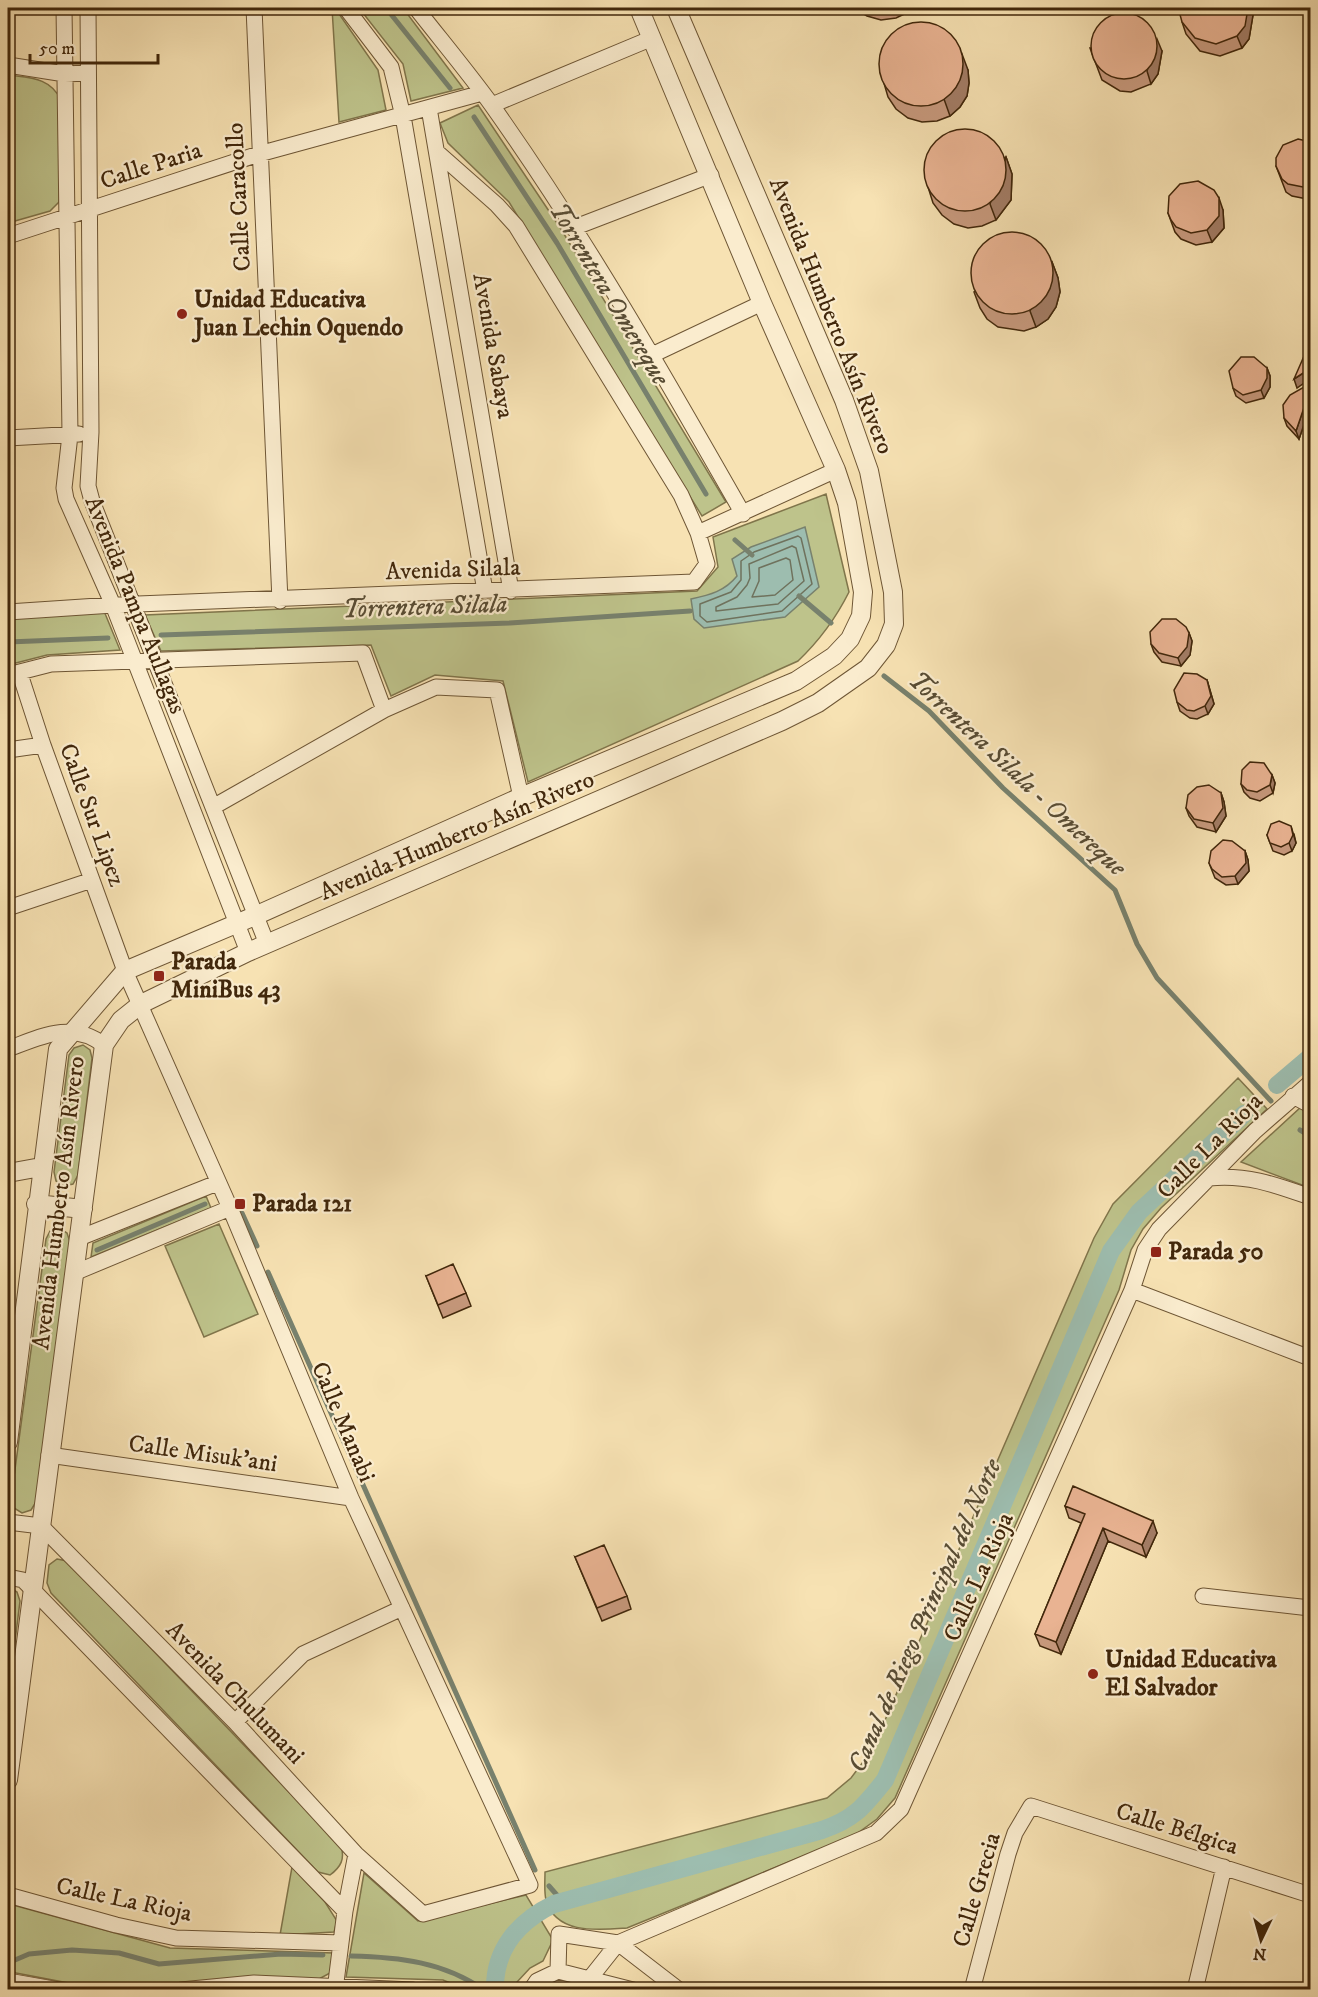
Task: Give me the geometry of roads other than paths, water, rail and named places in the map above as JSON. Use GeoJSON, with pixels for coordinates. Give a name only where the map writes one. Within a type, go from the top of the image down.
{"type":"FeatureCollection","features":[{"type":"Feature","properties":{"kind":"street","name":"Avenida Pampa Aullagas"},"geometry":{"type":"LineString","coordinates":[[64,8],[70,435],[64,488],[66,499],[113,605],[248,952]]}},
{"type":"Feature","properties":{"kind":"street","name":"Avenida Pampa Aullagas"},"geometry":{"type":"LineString","coordinates":[[88,8],[91,432],[88,486],[132,606],[158,661],[213,807],[258,915],[267,944]]}},
{"type":"Feature","properties":{"kind":"street","name":"Calle Caracollo"},"geometry":{"type":"LineString","coordinates":[[254,8],[280,601]]}},
{"type":"Feature","properties":{"kind":"street","name":"Avenida Sabaya"},"geometry":{"type":"LineString","coordinates":[[346,8],[391,67],[403,116],[485,591]]}},
{"type":"Feature","properties":{"kind":"street"},"geometry":{"type":"LineString","coordinates":[[416,8],[487,99],[573,228],[652,355],[743,514]]}},
{"type":"Feature","properties":{"kind":"street","name":"Avenida Humberto Asín Rivero"},"geometry":{"type":"LineString","coordinates":[[8,1442],[36,1204],[58,1049],[71,1031],[125,971],[258,915],[521,796],[796,681],[834,656],[850,639],[861,616],[863,592],[847,502],[836,470],[762,303],[711,175],[650,39],[639,8]]}},
{"type":"Feature","properties":{"kind":"street","name":"Avenida Humberto Asín Rivero"},"geometry":{"type":"LineString","coordinates":[[8,1780],[31,1588],[104,1045],[121,1020],[141,1004],[248,952],[818,703],[868,668],[886,645],[894,624],[893,592],[869,471],[844,400],[676,8]]}},
{"type":"Feature","properties":{"kind":"street","name":"Calle Paria"},"geometry":{"type":"LineString","coordinates":[[8,236],[260,154],[429,108],[487,99],[650,39]]}},
{"type":"Feature","properties":{"kind":"street"},"geometry":{"type":"LineString","coordinates":[[8,65],[64,74],[87,73]]}},
{"type":"Feature","properties":{"kind":"street","name":"Avenida Sabaya"},"geometry":{"type":"LineString","coordinates":[[429,108],[511,591]]}},
{"type":"Feature","properties":{"kind":"street"},"geometry":{"type":"LineString","coordinates":[[437,152],[497,205],[516,226],[681,495],[698,534],[836,470]]}},
{"type":"Feature","properties":{"kind":"street"},"geometry":{"type":"LineString","coordinates":[[573,228],[711,175]]}},
{"type":"Feature","properties":{"kind":"street"},"geometry":{"type":"LineString","coordinates":[[652,355],[762,303]]}},
{"type":"Feature","properties":{"kind":"street"},"geometry":{"type":"LineString","coordinates":[[8,438],[91,432]]}},
{"type":"Feature","properties":{"kind":"street","name":"Avenida Silala"},"geometry":{"type":"LineString","coordinates":[[8,612],[113,605],[280,601],[694,582],[707,564],[698,534]]}},
{"type":"Feature","properties":{"kind":"street"},"geometry":{"type":"LineString","coordinates":[[14,674],[51,664],[363,653],[384,710]]}},
{"type":"Feature","properties":{"kind":"street","name":"Calle Sur Lipez"},"geometry":{"type":"LineString","coordinates":[[14,674],[43,745],[125,971]]}},
{"type":"Feature","properties":{"kind":"street"},"geometry":{"type":"LineString","coordinates":[[213,807],[384,710],[436,687],[497,690],[521,796]]}},
{"type":"Feature","properties":{"kind":"street"},"geometry":{"type":"LineString","coordinates":[[768,693],[782,720]]}},
{"type":"Feature","properties":{"kind":"street"},"geometry":{"type":"LineString","coordinates":[[8,750],[43,745]]}},
{"type":"Feature","properties":{"kind":"street"},"geometry":{"type":"LineString","coordinates":[[8,908],[92,880]]}},
{"type":"Feature","properties":{"kind":"street","name":"Calle Manabi"},"geometry":{"type":"LineString","coordinates":[[125,971],[230,1208],[351,1498],[530,1885],[423,1914]]}},
{"type":"Feature","properties":{"kind":"street"},"geometry":{"type":"LineString","coordinates":[[8,1049],[53,1033],[71,1031],[94,1038],[104,1045]]}},
{"type":"Feature","properties":{"kind":"street","name":"Calle La Rioja"},"geometry":{"type":"LineString","coordinates":[[591,1977],[618,1944],[876,1833],[901,1809],[1132,1290],[1145,1250],[1159,1229],[1209,1178],[1293,1096],[1311,1083]]}},
{"type":"Feature","properties":{"kind":"street"},"geometry":{"type":"LineString","coordinates":[[1293,1096],[1311,1105]]}},
{"type":"Feature","properties":{"kind":"street"},"geometry":{"type":"LineString","coordinates":[[8,1173],[41,1167]]}},
{"type":"Feature","properties":{"kind":"street"},"geometry":{"type":"LineString","coordinates":[[1209,1178],[1231,1176],[1260,1179],[1311,1197]]}},
{"type":"Feature","properties":{"kind":"street"},"geometry":{"type":"LineString","coordinates":[[79,1238],[217,1183]]}},
{"type":"Feature","properties":{"kind":"street"},"geometry":{"type":"LineString","coordinates":[[36,1204],[82,1209]]}},
{"type":"Feature","properties":{"kind":"street"},"geometry":{"type":"LineString","coordinates":[[74,1274],[230,1208]]}},
{"type":"Feature","properties":{"kind":"street"},"geometry":{"type":"LineString","coordinates":[[1132,1290],[1311,1358]]}},
{"type":"Feature","properties":{"kind":"street","name":"Calle Misuk'ani"},"geometry":{"type":"LineString","coordinates":[[49,1455],[351,1498]]}},
{"type":"Feature","properties":{"kind":"street"},"geometry":{"type":"LineString","coordinates":[[8,1522],[41,1526]]}},
{"type":"Feature","properties":{"kind":"street","name":"Avenida Chulumani"},"geometry":{"type":"LineString","coordinates":[[41,1526],[235,1722],[356,1854],[423,1914]]}},
{"type":"Feature","properties":{"kind":"street"},"geometry":{"type":"LineString","coordinates":[[8,1577],[23,1580],[345,1911]]}},
{"type":"Feature","properties":{"kind":"street"},"geometry":{"type":"LineString","coordinates":[[1203,1596],[1311,1608]]}},
{"type":"Feature","properties":{"kind":"street"},"geometry":{"type":"LineString","coordinates":[[235,1722],[303,1654],[402,1608]]}},
{"type":"Feature","properties":{"kind":"street","name":"Calle Bélgica"},"geometry":{"type":"LineString","coordinates":[[1031,1806],[1311,1895]]}},
{"type":"Feature","properties":{"kind":"street","name":"Calle Grecia"},"geometry":{"type":"LineString","coordinates":[[972,1989],[1008,1854],[1015,1833],[1031,1806]]}},
{"type":"Feature","properties":{"kind":"street"},"geometry":{"type":"LineString","coordinates":[[335,1987],[345,1911],[356,1854]]}},
{"type":"Feature","properties":{"kind":"street"},"geometry":{"type":"LineString","coordinates":[[1195,1989],[1224,1868]]}},
{"type":"Feature","properties":{"kind":"street","name":"Calle La Rioja"},"geometry":{"type":"LineString","coordinates":[[8,1895],[116,1925],[176,1938],[341,1943]]}},
{"type":"Feature","properties":{"kind":"street"},"geometry":{"type":"LineString","coordinates":[[558,1971],[559,1934],[618,1944],[679,1989]]}},
{"type":"Feature","properties":{"kind":"street"},"geometry":{"type":"LineString","coordinates":[[531,1989],[537,1982],[558,1971],[591,1977],[633,1989]]}},
{"type":"Feature","properties":{"kind":"street"},"geometry":{"type":"LineString","coordinates":[[8,1981],[59,1989]]}},
{"type":"Feature","properties":{"kind":"street"},"geometry":{"type":"LineString","coordinates":[[181,1989],[254,1983],[413,1989]]}},
{"type":"Feature","properties":{"kind":"water"},"geometry":{"type":"Polygon","coordinates":[[[805,527],[819,587],[785,617],[704,628],[694,619],[691,599],[717,592],[737,576],[732,559],[751,547],[805,527]]]}},
{"type":"Feature","properties":{"kind":"waterway","name":"Torrentera Omereque"},"geometry":{"type":"LineString","coordinates":[[386,8],[450,88]]}},
{"type":"Feature","properties":{"kind":"waterway","name":"Torrentera Omereque"},"geometry":{"type":"LineString","coordinates":[[474,117],[557,243],[706,494]]}},
{"type":"Feature","properties":{"kind":"waterway","name":"Torrentera Omereque"},"geometry":{"type":"LineString","coordinates":[[735,540],[752,555]]}},
{"type":"Feature","properties":{"kind":"waterway","name":"Torrentera Silala - Omereque"},"geometry":{"type":"LineString","coordinates":[[799,596],[831,623]]}},
{"type":"Feature","properties":{"kind":"waterway","name":"Torrentera Silala"},"geometry":{"type":"LineString","coordinates":[[161,635],[510,623],[690,611]]}},
{"type":"Feature","properties":{"kind":"waterway","name":"Torrentera Silala"},"geometry":{"type":"LineString","coordinates":[[8,642],[108,638]]}},
{"type":"Feature","properties":{"kind":"waterway","name":"Torrentera Silala - Omereque"},"geometry":{"type":"LineString","coordinates":[[884,676],[929,711],[1003,788],[1115,890],[1137,944],[1157,978],[1271,1101]]}},
{"type":"Feature","properties":{"kind":"waterway","name":"Canal de Riego Principal del Norte"},"geometry":{"type":"LineString","coordinates":[[1277,1085],[1310,1057]]}},
{"type":"Feature","properties":{"kind":"waterway","name":"Canal de Riego Principal del Norte"},"geometry":{"type":"LineString","coordinates":[[495,1990],[499,1962],[511,1938],[530,1919],[554,1904],[822,1830],[851,1816],[871,1797],[885,1780],[1111,1251],[1139,1212],[1244,1114]]}},
{"type":"Feature","properties":{"kind":"waterway","name":"Torrentera Silala - Omereque"},"geometry":{"type":"LineString","coordinates":[[1300,1130],[1310,1136]]}},
{"type":"Feature","properties":{"kind":"waterway"},"geometry":{"type":"LineString","coordinates":[[97,1250],[205,1204]]}},
{"type":"Feature","properties":{"kind":"waterway"},"geometry":{"type":"LineString","coordinates":[[242,1213],[257,1246]]}},
{"type":"Feature","properties":{"kind":"waterway"},"geometry":{"type":"LineString","coordinates":[[268,1272],[535,1870]]}},
{"type":"Feature","properties":{"kind":"waterway"},"geometry":{"type":"LineString","coordinates":[[549,1886],[563,1902]]}},
{"type":"Feature","properties":{"kind":"waterway"},"geometry":{"type":"LineString","coordinates":[[8,1963],[29,1954],[72,1950],[119,1953],[159,1964],[281,1954],[323,1955]]}},
{"type":"Feature","properties":{"kind":"waterway"},"geometry":{"type":"LineString","coordinates":[[351,1956],[404,1960],[437,1967],[484,1990]]}},
{"type":"Feature","properties":{"kind":"place","name":"Unidad Educativa Juan Lechin Oquendo"},"geometry":{"type":"Point","coordinates":[182,314]}},
{"type":"Feature","properties":{"kind":"place","name":"Parada MiniBus 43"},"geometry":{"type":"Point","coordinates":[159,976]}},
{"type":"Feature","properties":{"kind":"place","name":"Parada 121"},"geometry":{"type":"Point","coordinates":[240,1204]}},
{"type":"Feature","properties":{"kind":"place","name":"Parada 50"},"geometry":{"type":"Point","coordinates":[1156,1252]}},
{"type":"Feature","properties":{"kind":"place","name":"Unidad Educativa El Salvador"},"geometry":{"type":"Point","coordinates":[1093,1674]}}]}
